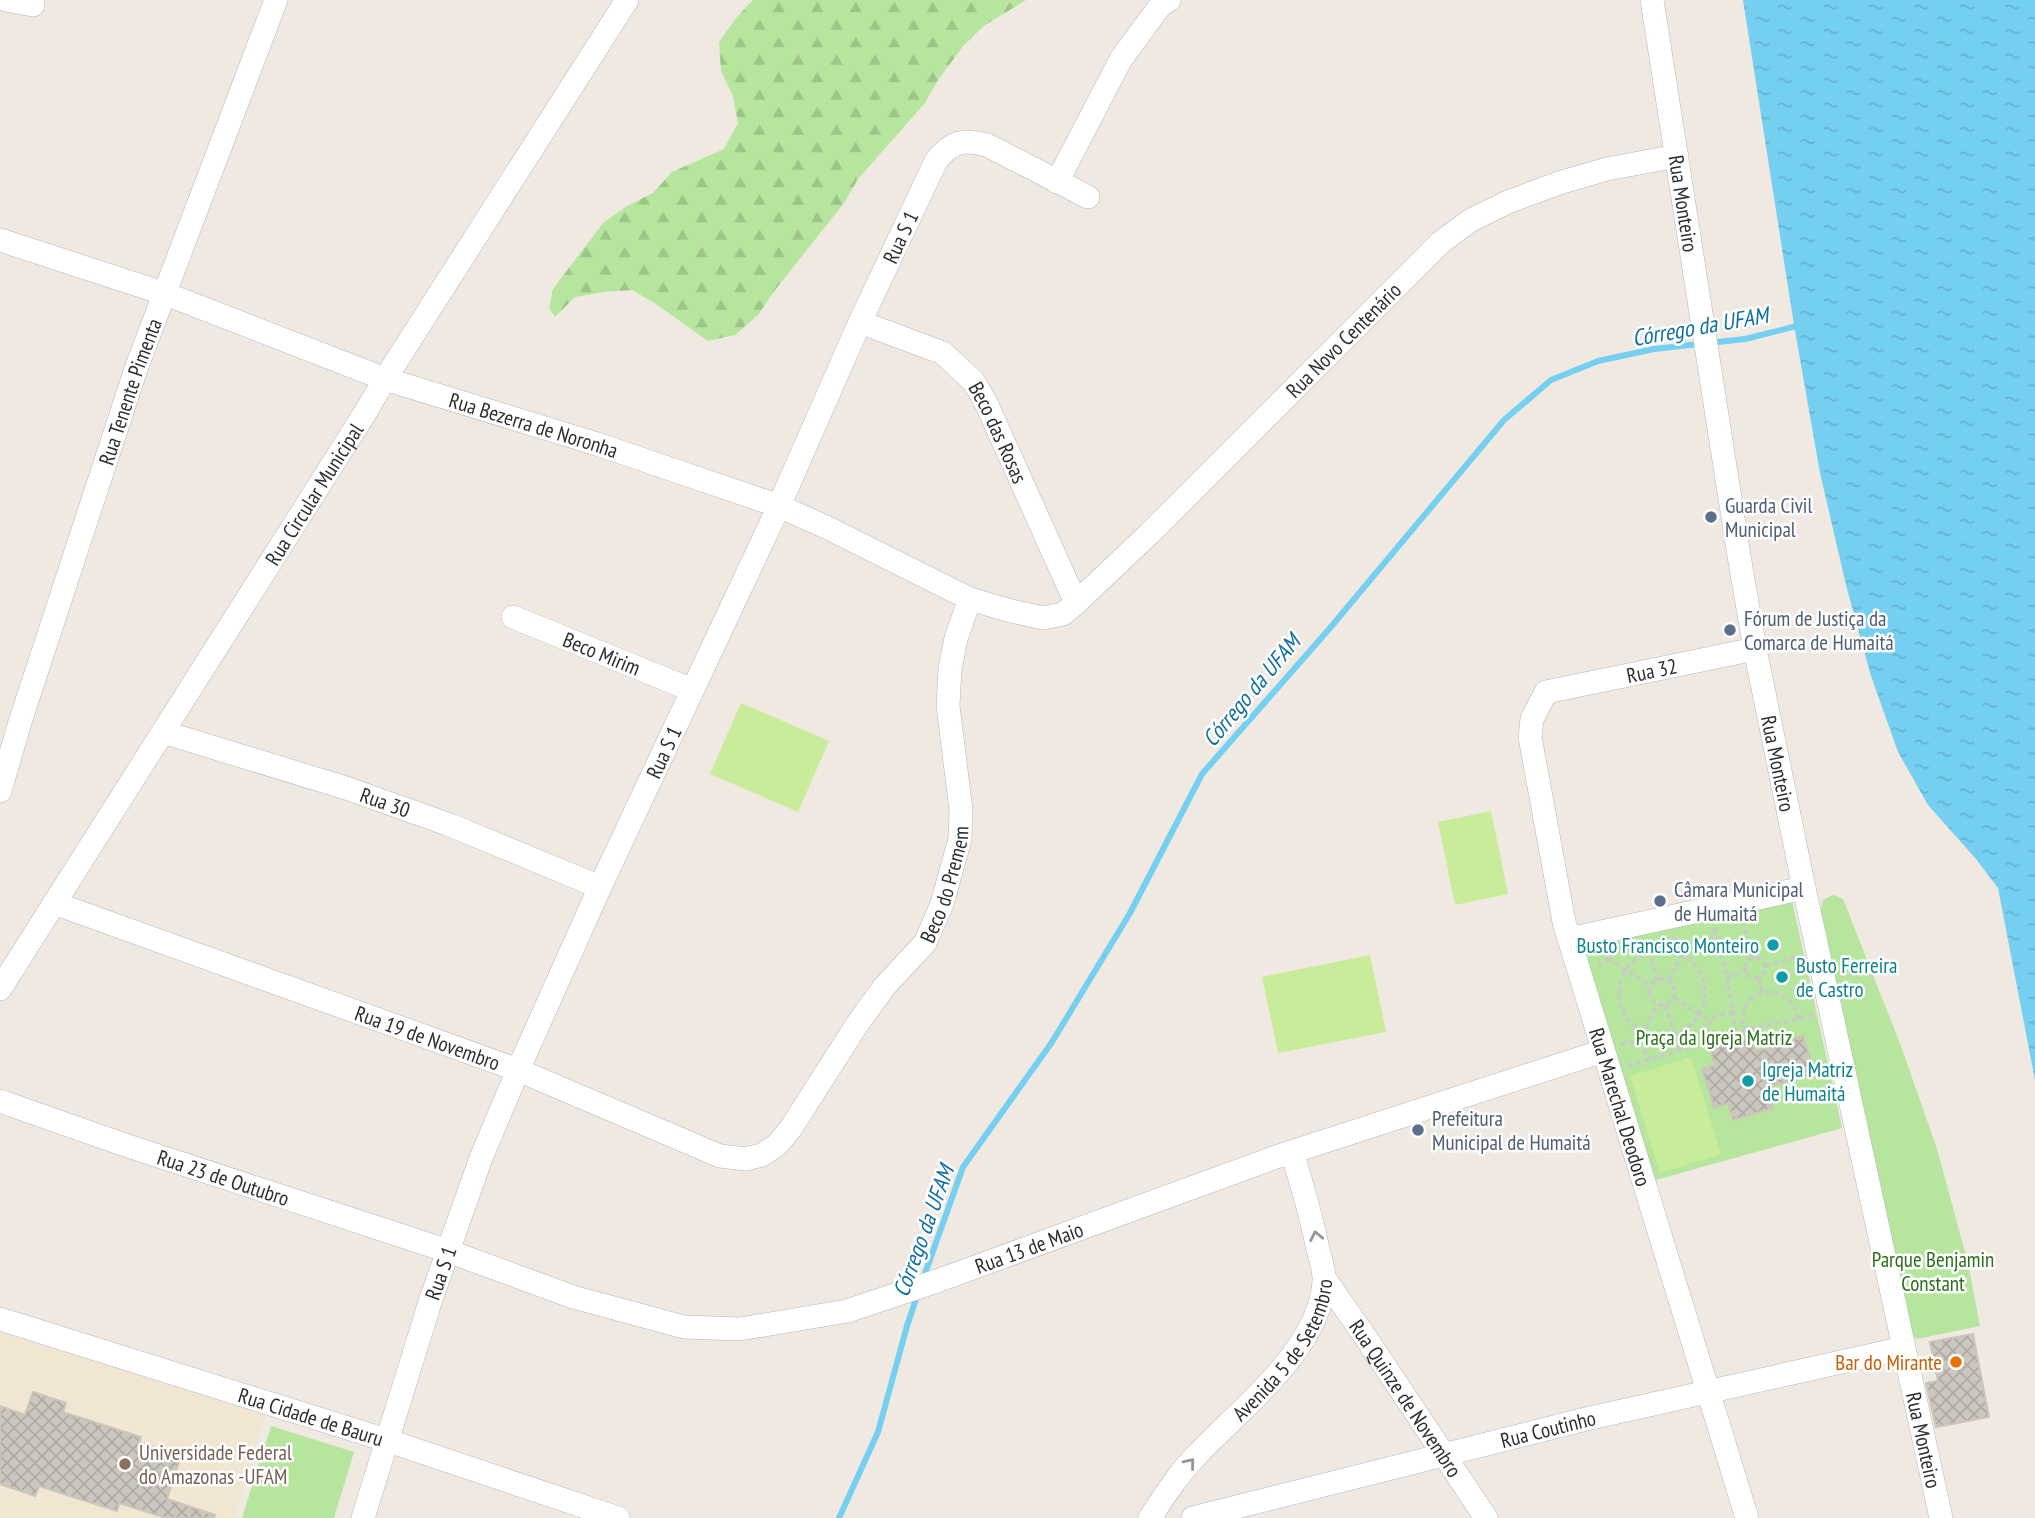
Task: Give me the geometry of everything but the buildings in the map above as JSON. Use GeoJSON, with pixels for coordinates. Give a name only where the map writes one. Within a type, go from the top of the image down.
{"type":"FeatureCollection","features":[{"type":"Feature","properties":{"kind":"street"},"geometry":{"type":"LineString","coordinates":[[6,0],[33,5]]}},
{"type":"Feature","properties":{"kind":"street","name":"Rua Tenente Pimenta"},"geometry":{"type":"LineString","coordinates":[[0,791],[137,366],[276,0]]}},
{"type":"Feature","properties":{"kind":"street","name":"Rua Circular Municipal"},"geometry":{"type":"LineString","coordinates":[[0,989],[627,0]]}},
{"type":"Feature","properties":{"kind":"street"},"geometry":{"type":"LineString","coordinates":[[1057,182],[1121,59],[1160,6],[1169,0]]}},
{"type":"Feature","properties":{"kind":"street","name":"Rua Monteiro"},"geometry":{"type":"LineString","coordinates":[[1652,0],[1755,649],[1804,888],[1941,1518]]}},
{"type":"Feature","properties":{"kind":"street","name":"Rua S 1"},"geometry":{"type":"LineString","coordinates":[[363,1518],[448,1251],[481,1158],[517,1070],[936,161],[946,149],[957,143],[971,141],[987,145],[1088,197]]}},
{"type":"Feature","properties":{"kind":"street","name":"Rua Novo Centenário"},"geometry":{"type":"LineString","coordinates":[[1069,608],[1149,534],[1440,243],[1471,220],[1508,202],[1559,183],[1607,169],[1677,156]]}},
{"type":"Feature","properties":{"kind":"street","name":"Rua Bezerra de Noronha"},"geometry":{"type":"LineString","coordinates":[[0,240],[166,294],[385,379],[597,444],[779,506],[970,599],[1043,618],[1069,608]]}},
{"type":"Feature","properties":{"kind":"street","name":"Beco das Rosas"},"geometry":{"type":"LineString","coordinates":[[860,322],[943,353],[974,382],[987,405],[1069,608]]}},
{"type":"Feature","properties":{"kind":"street","name":"Beco do Premem"},"geometry":{"type":"LineString","coordinates":[[791,1128],[884,987],[925,943],[942,904],[960,839],[961,810],[948,706],[950,669],[956,638],[970,599]]}},
{"type":"Feature","properties":{"kind":"street","name":"Beco Mirim"},"geometry":{"type":"LineString","coordinates":[[513,617],[692,690]]}},
{"type":"Feature","properties":{"kind":"street","name":"Rua 32"},"geometry":{"type":"LineString","coordinates":[[1546,692],[1755,649]]}},
{"type":"Feature","properties":{"kind":"street","name":"Rua Marechal Deodoro"},"geometry":{"type":"LineString","coordinates":[[1546,692],[1532,719],[1530,737],[1564,922],[1747,1518]]}},
{"type":"Feature","properties":{"kind":"street","name":"Rua 30"},"geometry":{"type":"LineString","coordinates":[[163,732],[359,793],[450,825],[600,887]]}},
{"type":"Feature","properties":{"kind":"street"},"geometry":{"type":"LineString","coordinates":[[1570,939],[1804,888]]}},
{"type":"Feature","properties":{"kind":"street","name":"Rua 19 de Novembro"},"geometry":{"type":"LineString","coordinates":[[54,903],[517,1070],[720,1156],[746,1159],[762,1155],[776,1145],[791,1128]]}},
{"type":"Feature","properties":{"kind":"street","name":"Rua 13 de Maio"},"geometry":{"type":"LineString","coordinates":[[448,1251],[573,1297],[684,1327],[740,1329],[847,1311],[1292,1152],[1606,1061]]}},
{"type":"Feature","properties":{"kind":"street","name":"Rua 23 de Outubro"},"geometry":{"type":"LineString","coordinates":[[0,1101],[448,1251]]}},
{"type":"Feature","properties":{"kind":"street","name":"Avenida 5 de Setembro"},"geometry":{"type":"LineString","coordinates":[[1150,1518],[1195,1456],[1278,1372],[1304,1339],[1317,1315],[1325,1279],[1312,1220],[1292,1152]]}},
{"type":"Feature","properties":{"kind":"street","name":"Rua Quinze de Novembro"},"geometry":{"type":"LineString","coordinates":[[1325,1279],[1486,1518]]}},
{"type":"Feature","properties":{"kind":"street","name":"Rua Cidade de Bauru"},"geometry":{"type":"LineString","coordinates":[[0,1319],[386,1440],[618,1518]]}},
{"type":"Feature","properties":{"kind":"street","name":"Rua Coutinho"},"geometry":{"type":"LineString","coordinates":[[1193,1518],[1587,1419],[1904,1348]]}},
{"type":"Feature","properties":{"kind":"path"},"geometry":{"type":"LineString","coordinates":[[1740,902],[1752,959]]}},
{"type":"Feature","properties":{"kind":"path"},"geometry":{"type":"LineString","coordinates":[[1711,908],[1727,977],[1736,1034]]}},
{"type":"Feature","properties":{"kind":"path"},"geometry":{"type":"LineString","coordinates":[[1643,923],[1657,980]]}},
{"type":"Feature","properties":{"kind":"path"},"geometry":{"type":"LineString","coordinates":[[1579,970],[1602,965],[1608,958],[1610,949],[1607,931]]}},
{"type":"Feature","properties":{"kind":"path"},"geometry":{"type":"LineString","coordinates":[[1669,981],[1684,947]]}},
{"type":"Feature","properties":{"kind":"path"},"geometry":{"type":"LineString","coordinates":[[1667,949],[1682,954],[1696,966],[1703,982],[1704,998],[1699,1014],[1688,1027],[1675,1034],[1660,1036],[1644,1032],[1629,1020],[1620,1002],[1621,982],[1626,969],[1634,959],[1648,951],[1667,949]]}},
{"type":"Feature","properties":{"kind":"path"},"geometry":{"type":"LineString","coordinates":[[1765,966],[1818,951]]}},
{"type":"Feature","properties":{"kind":"path"},"geometry":{"type":"LineString","coordinates":[[1608,958],[1650,985]]}},
{"type":"Feature","properties":{"kind":"path"},"geometry":{"type":"LineString","coordinates":[[1752,959],[1759,959],[1765,966],[1765,971],[1759,978],[1752,978],[1746,971],[1747,963],[1752,959]]}},
{"type":"Feature","properties":{"kind":"path"},"geometry":{"type":"LineString","coordinates":[[1727,977],[1746,971]]}},
{"type":"Feature","properties":{"kind":"path"},"geometry":{"type":"LineString","coordinates":[[1662,978],[1669,981],[1675,990],[1674,998],[1665,1005],[1657,1005],[1648,994],[1650,985],[1657,980],[1662,978]]}},
{"type":"Feature","properties":{"kind":"path"},"geometry":{"type":"LineString","coordinates":[[1759,978],[1762,993]]}},
{"type":"Feature","properties":{"kind":"path"},"geometry":{"type":"LineString","coordinates":[[1748,1029],[1742,1025],[1743,1011],[1749,1000],[1762,993],[1777,993],[1788,999],[1793,1003],[1799,1019]]}},
{"type":"Feature","properties":{"kind":"path"},"geometry":{"type":"LineString","coordinates":[[1674,998],[1710,1021]]}},
{"type":"Feature","properties":{"kind":"path"},"geometry":{"type":"LineString","coordinates":[[1638,1043],[1657,1005]]}},
{"type":"Feature","properties":{"kind":"path"},"geometry":{"type":"LineString","coordinates":[[1665,1005],[1680,1049]]}},
{"type":"Feature","properties":{"kind":"path"},"geometry":{"type":"LineString","coordinates":[[1606,1061],[1649,1059],[1748,1029],[1799,1019],[1830,1008]]}},
{"type":"Feature","properties":{"kind":"path"},"geometry":{"type":"LineString","coordinates":[[1708,1042],[1707,1026],[1710,1021],[1717,1014],[1732,1013]]}},
{"type":"Feature","properties":{"kind":"path"},"geometry":{"type":"LineString","coordinates":[[1606,1061],[1626,1042],[1638,1043],[1649,1059]]}},
{"type":"Feature","properties":{"kind":"shaded area","name":"Universidade Federal do Amazonas -UFAM"},"geometry":{"type":"Polygon","coordinates":[[[0,1326],[266,1411],[234,1518],[0,1518],[0,1326]]]}},
{"type":"Feature","properties":{"kind":"green space"},"geometry":{"type":"Polygon","coordinates":[[[753,0],[1026,0],[985,25],[964,45],[925,103],[858,179],[844,203],[758,315],[735,335],[708,341],[632,290],[575,297],[555,317],[549,308],[553,289],[603,223],[627,206],[653,193],[672,172],[724,149],[738,123],[733,96],[721,71],[719,42],[753,0]]]}},
{"type":"Feature","properties":{"kind":"green space"},"geometry":{"type":"Polygon","coordinates":[[[741,703],[829,741],[798,812],[710,774],[741,703]]]}},
{"type":"Feature","properties":{"kind":"green space"},"geometry":{"type":"Polygon","coordinates":[[[1491,811],[1508,894],[1455,905],[1438,822],[1491,811]]]}},
{"type":"Feature","properties":{"kind":"green space","name":"Parque Benjamin Constant"},"geometry":{"type":"Polygon","coordinates":[[[1833,895],[1843,899],[1901,1046],[1937,1149],[1968,1263],[1980,1326],[1917,1339],[1911,1334],[1821,910],[1823,900],[1833,895]]]}},
{"type":"Feature","properties":{"kind":"green space","name":"Praça da Igreja Matriz"},"geometry":{"type":"Polygon","coordinates":[[[1792,901],[1842,1128],[1649,1182],[1577,947],[1792,901]]]}},
{"type":"Feature","properties":{"kind":"green space"},"geometry":{"type":"Polygon","coordinates":[[[1370,955],[1386,1032],[1278,1053],[1262,977],[1370,955]]]}},
{"type":"Feature","properties":{"kind":"green space"},"geometry":{"type":"Polygon","coordinates":[[[1691,1057],[1721,1154],[1660,1173],[1630,1076],[1691,1057]]]}},
{"type":"Feature","properties":{"kind":"green space"},"geometry":{"type":"Polygon","coordinates":[[[271,1426],[354,1452],[334,1518],[242,1518],[271,1426]]]}},
{"type":"Feature","properties":{"kind":"water"},"geometry":{"type":"Polygon","coordinates":[[[1743,0],[2035,0],[2035,1080],[1998,888],[1928,805],[1898,752],[1871,676],[1846,585],[1820,473],[1743,0]]]}},
{"type":"Feature","properties":{"kind":"waterway","name":"Córrego da UFAM"},"geometry":{"type":"LineString","coordinates":[[923,1279],[963,1167],[1052,1042],[1130,913],[1202,774],[1330,628],[1504,420],[1551,380],[1598,361],[1654,349],[1745,339],[1801,325]]}},
{"type":"Feature","properties":{"kind":"waterway","name":"Córrego da UFAM"},"geometry":{"type":"LineString","coordinates":[[839,1518],[878,1432],[918,1293]]}},
{"type":"Feature","properties":{"kind":"place","name":"Guarda Civil Municipal"},"geometry":{"type":"Point","coordinates":[1711,517]}},
{"type":"Feature","properties":{"kind":"place","name":"Fórum de Justiça da Comarca de Humaitá"},"geometry":{"type":"Point","coordinates":[1730,630]}},
{"type":"Feature","properties":{"kind":"place","name":"Câmara Municipal de Humaitá"},"geometry":{"type":"Point","coordinates":[1660,901]}},
{"type":"Feature","properties":{"kind":"place","name":"Busto Francisco Monteiro"},"geometry":{"type":"Point","coordinates":[1773,945]}},
{"type":"Feature","properties":{"kind":"place","name":"Busto Ferreira de Castro"},"geometry":{"type":"Point","coordinates":[1782,977]}},
{"type":"Feature","properties":{"kind":"place","name":"Igreja Matriz de Humaitá"},"geometry":{"type":"Point","coordinates":[1748,1081]}},
{"type":"Feature","properties":{"kind":"place","name":"Prefeitura Municipal de Humaitá"},"geometry":{"type":"Point","coordinates":[1418,1130]}},
{"type":"Feature","properties":{"kind":"place","name":"Bar do Mirante"},"geometry":{"type":"Point","coordinates":[1956,1362]}},
{"type":"Feature","properties":{"kind":"place","name":"Universidade Federal do Amazonas -UFAM"},"geometry":{"type":"Point","coordinates":[125,1464]}}]}
